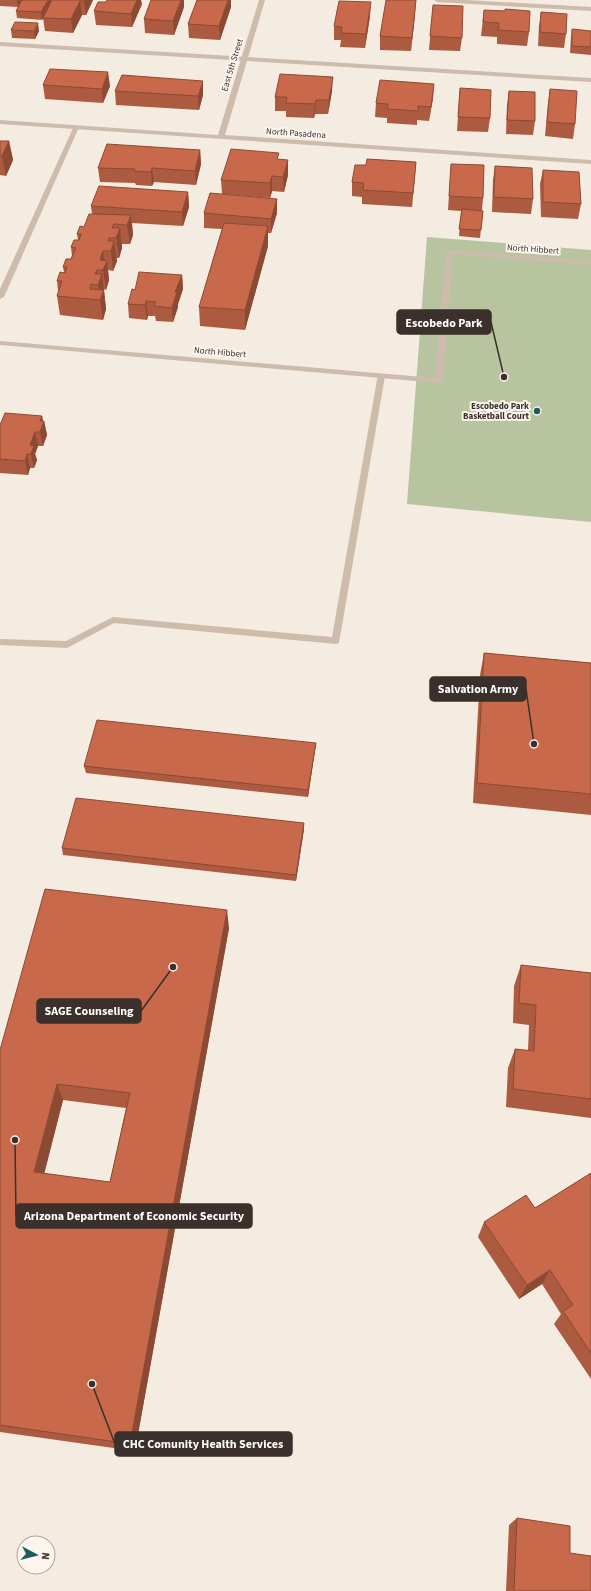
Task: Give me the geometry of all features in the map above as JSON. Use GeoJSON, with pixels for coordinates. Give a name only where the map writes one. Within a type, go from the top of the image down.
{"type":"FeatureCollection","features":[{"type":"Feature","properties":{"kind":"street","name":"East 5th Street"},"geometry":{"type":"LineString","coordinates":[[221,137],[262,0]]}},
{"type":"Feature","properties":{"kind":"street"},"geometry":{"type":"LineString","coordinates":[[437,0],[591,9]]}},
{"type":"Feature","properties":{"kind":"street"},"geometry":{"type":"LineString","coordinates":[[0,44],[591,80]]}},
{"type":"Feature","properties":{"kind":"street","name":"North Pasadena"},"geometry":{"type":"LineString","coordinates":[[0,122],[591,162]]}},
{"type":"Feature","properties":{"kind":"street"},"geometry":{"type":"LineString","coordinates":[[0,297],[76,127]]}},
{"type":"Feature","properties":{"kind":"street","name":"North Hibbert"},"geometry":{"type":"LineString","coordinates":[[0,343],[439,381],[450,252],[591,263]]}},
{"type":"Feature","properties":{"kind":"street"},"geometry":{"type":"LineString","coordinates":[[0,642],[67,645],[113,620],[336,641],[381,376]]}},
{"type":"Feature","properties":{"kind":"green space"},"geometry":{"type":"Polygon","coordinates":[[[427,237],[591,250],[591,522],[407,504],[427,237]]]}},
{"type":"Feature","properties":{"kind":"building"},"geometry":{"type":"Polygon","coordinates":[[[22,0],[48,0],[41,12],[16,11],[22,0]]]}},
{"type":"Feature","properties":{"kind":"building"},"geometry":{"type":"Polygon","coordinates":[[[52,0],[85,0],[84,2],[80,1],[71,19],[43,18],[52,0]]]}},
{"type":"Feature","properties":{"kind":"building"},"geometry":{"type":"Polygon","coordinates":[[[107,0],[137,0],[131,14],[94,11],[98,2],[106,2],[107,0]]]}},
{"type":"Feature","properties":{"kind":"building"},"geometry":{"type":"Polygon","coordinates":[[[151,0],[181,0],[173,21],[144,19],[151,0]]]}},
{"type":"Feature","properties":{"kind":"building"},"geometry":{"type":"Polygon","coordinates":[[[197,0],[228,0],[219,26],[188,24],[197,0]]]}},
{"type":"Feature","properties":{"kind":"building"},"geometry":{"type":"Polygon","coordinates":[[[386,0],[416,0],[412,38],[380,36],[386,0]]]}},
{"type":"Feature","properties":{"kind":"building"},"geometry":{"type":"Polygon","coordinates":[[[339,1],[371,2],[366,34],[341,33],[342,27],[334,26],[339,1]]]}},
{"type":"Feature","properties":{"kind":"building"},"geometry":{"type":"Polygon","coordinates":[[[433,5],[463,6],[462,38],[430,36],[433,5]]]}},
{"type":"Feature","properties":{"kind":"building"},"geometry":{"type":"Polygon","coordinates":[[[505,9],[530,11],[529,32],[498,30],[499,23],[483,22],[484,10],[505,11],[505,9]]]}},
{"type":"Feature","properties":{"kind":"building"},"geometry":{"type":"Polygon","coordinates":[[[541,12],[567,14],[566,34],[540,32],[541,12]]]}},
{"type":"Feature","properties":{"kind":"building"},"geometry":{"type":"Polygon","coordinates":[[[15,22],[38,23],[34,31],[11,30],[15,22]]]}},
{"type":"Feature","properties":{"kind":"building"},"geometry":{"type":"Polygon","coordinates":[[[572,29],[591,31],[591,47],[572,46],[572,29]]]}},
{"type":"Feature","properties":{"kind":"building"},"geometry":{"type":"Polygon","coordinates":[[[50,69],[108,72],[102,89],[43,85],[50,69]]]}},
{"type":"Feature","properties":{"kind":"building"},"geometry":{"type":"Polygon","coordinates":[[[280,74],[333,77],[329,100],[316,100],[315,104],[286,103],[287,97],[275,97],[280,74]]]}},
{"type":"Feature","properties":{"kind":"building"},"geometry":{"type":"Polygon","coordinates":[[[122,75],[203,81],[198,96],[115,91],[122,75]]]}},
{"type":"Feature","properties":{"kind":"building"},"geometry":{"type":"Polygon","coordinates":[[[380,80],[434,84],[431,107],[418,106],[418,111],[387,109],[388,104],[376,103],[380,80]]]}},
{"type":"Feature","properties":{"kind":"building"},"geometry":{"type":"Polygon","coordinates":[[[460,88],[491,90],[490,118],[458,117],[460,88]]]}},
{"type":"Feature","properties":{"kind":"building"},"geometry":{"type":"Polygon","coordinates":[[[550,89],[577,91],[575,124],[547,122],[550,89]]]}},
{"type":"Feature","properties":{"kind":"building"},"geometry":{"type":"Polygon","coordinates":[[[509,91],[535,92],[535,121],[507,120],[509,91]]]}},
{"type":"Feature","properties":{"kind":"building"},"geometry":{"type":"Polygon","coordinates":[[[0,141],[9,141],[2,156],[0,156],[0,141]]]}},
{"type":"Feature","properties":{"kind":"building"},"geometry":{"type":"Polygon","coordinates":[[[107,144],[200,150],[195,171],[152,168],[151,172],[134,171],[135,169],[98,168],[107,144]]]}},
{"type":"Feature","properties":{"kind":"building"},"geometry":{"type":"Polygon","coordinates":[[[231,149],[279,153],[277,159],[288,160],[283,177],[272,176],[270,183],[221,180],[231,149]]]}},
{"type":"Feature","properties":{"kind":"building"},"geometry":{"type":"Polygon","coordinates":[[[367,159],[416,162],[413,193],[363,190],[364,183],[352,182],[355,165],[366,165],[367,159]]]}},
{"type":"Feature","properties":{"kind":"building"},"geometry":{"type":"Polygon","coordinates":[[[451,164],[484,165],[483,198],[449,196],[451,164]]]}},
{"type":"Feature","properties":{"kind":"building"},"geometry":{"type":"Polygon","coordinates":[[[495,166],[532,168],[533,199],[494,197],[495,166]]]}},
{"type":"Feature","properties":{"kind":"building"},"geometry":{"type":"Polygon","coordinates":[[[543,170],[579,172],[581,204],[543,202],[543,170]]]}},
{"type":"Feature","properties":{"kind":"building"},"geometry":{"type":"Polygon","coordinates":[[[99,186],[188,192],[182,212],[91,206],[99,186]]]}},
{"type":"Feature","properties":{"kind":"building"},"geometry":{"type":"Polygon","coordinates":[[[210,193],[277,199],[271,219],[204,213],[210,193]]]}},
{"type":"Feature","properties":{"kind":"building"},"geometry":{"type":"Polygon","coordinates":[[[462,209],[483,211],[481,230],[459,229],[462,209]]]}},
{"type":"Feature","properties":{"kind":"building"},"geometry":{"type":"Polygon","coordinates":[[[89,214],[131,215],[127,225],[114,224],[112,228],[120,228],[116,238],[109,238],[108,241],[114,241],[111,251],[103,251],[100,260],[107,261],[103,270],[97,270],[95,274],[102,274],[98,285],[91,284],[90,289],[104,290],[100,300],[57,296],[62,281],[57,281],[60,272],[65,273],[67,267],[63,267],[66,259],[71,259],[76,248],[71,247],[74,240],[79,240],[81,234],[77,234],[80,226],[84,227],[89,214]]]}},
{"type":"Feature","properties":{"kind":"building"},"geometry":{"type":"Polygon","coordinates":[[[224,223],[268,226],[245,310],[199,307],[224,223]]]}},
{"type":"Feature","properties":{"kind":"building"},"geometry":{"type":"Polygon","coordinates":[[[139,272],[182,275],[175,292],[177,292],[172,308],[154,306],[156,302],[146,301],[145,305],[128,304],[132,289],[135,290],[139,272]]]}},
{"type":"Feature","properties":{"kind":"building"},"geometry":{"type":"Polygon","coordinates":[[[5,413],[42,416],[40,421],[44,421],[40,432],[35,432],[30,445],[34,446],[31,454],[27,454],[25,461],[0,459],[0,425],[5,413]]]}},
{"type":"Feature","properties":{"kind":"building"},"geometry":{"type":"Polygon","coordinates":[[[484,653],[591,663],[591,794],[477,783],[484,653]]]}},
{"type":"Feature","properties":{"kind":"building"},"geometry":{"type":"Polygon","coordinates":[[[97,720],[316,743],[308,790],[84,766],[97,720]]]}},
{"type":"Feature","properties":{"kind":"building"},"geometry":{"type":"Polygon","coordinates":[[[76,798],[304,823],[296,875],[62,848],[76,798]]]}},
{"type":"Feature","properties":{"kind":"building"},"geometry":{"type":"Polygon","coordinates":[[[45,889],[227,910],[130,1444],[0,1425],[0,1050],[45,889]],[[57,1084],[34,1172],[110,1182],[130,1093],[57,1084]]]}},
{"type":"Feature","properties":{"kind":"building"},"geometry":{"type":"Polygon","coordinates":[[[521,965],[591,973],[591,1099],[513,1089],[515,1049],[534,1051],[536,1005],[519,1003],[521,965]]]}},
{"type":"Feature","properties":{"kind":"building"},"geometry":{"type":"Polygon","coordinates":[[[591,1173],[591,1353],[563,1311],[573,1305],[550,1270],[527,1285],[484,1222],[526,1195],[535,1208],[591,1173]]]}},
{"type":"Feature","properties":{"kind":"building"},"geometry":{"type":"Polygon","coordinates":[[[517,1518],[570,1526],[570,1553],[591,1556],[591,1591],[514,1591],[517,1518]]]}},
{"type":"Feature","properties":{"kind":"place","name":"Escobedo Park"},"geometry":{"type":"Point","coordinates":[504,377]}},
{"type":"Feature","properties":{"kind":"place","name":"Escobedo Park Basketball Court"},"geometry":{"type":"Point","coordinates":[537,411]}},
{"type":"Feature","properties":{"kind":"place","name":"Salvation Army"},"geometry":{"type":"Point","coordinates":[534,744]}},
{"type":"Feature","properties":{"kind":"place","name":"SAGE Counseling"},"geometry":{"type":"Point","coordinates":[173,967]}},
{"type":"Feature","properties":{"kind":"place","name":"Arizona Department of Economic Security"},"geometry":{"type":"Point","coordinates":[15,1140]}},
{"type":"Feature","properties":{"kind":"place","name":"CHC Comunity Health Services"},"geometry":{"type":"Point","coordinates":[92,1384]}}]}
